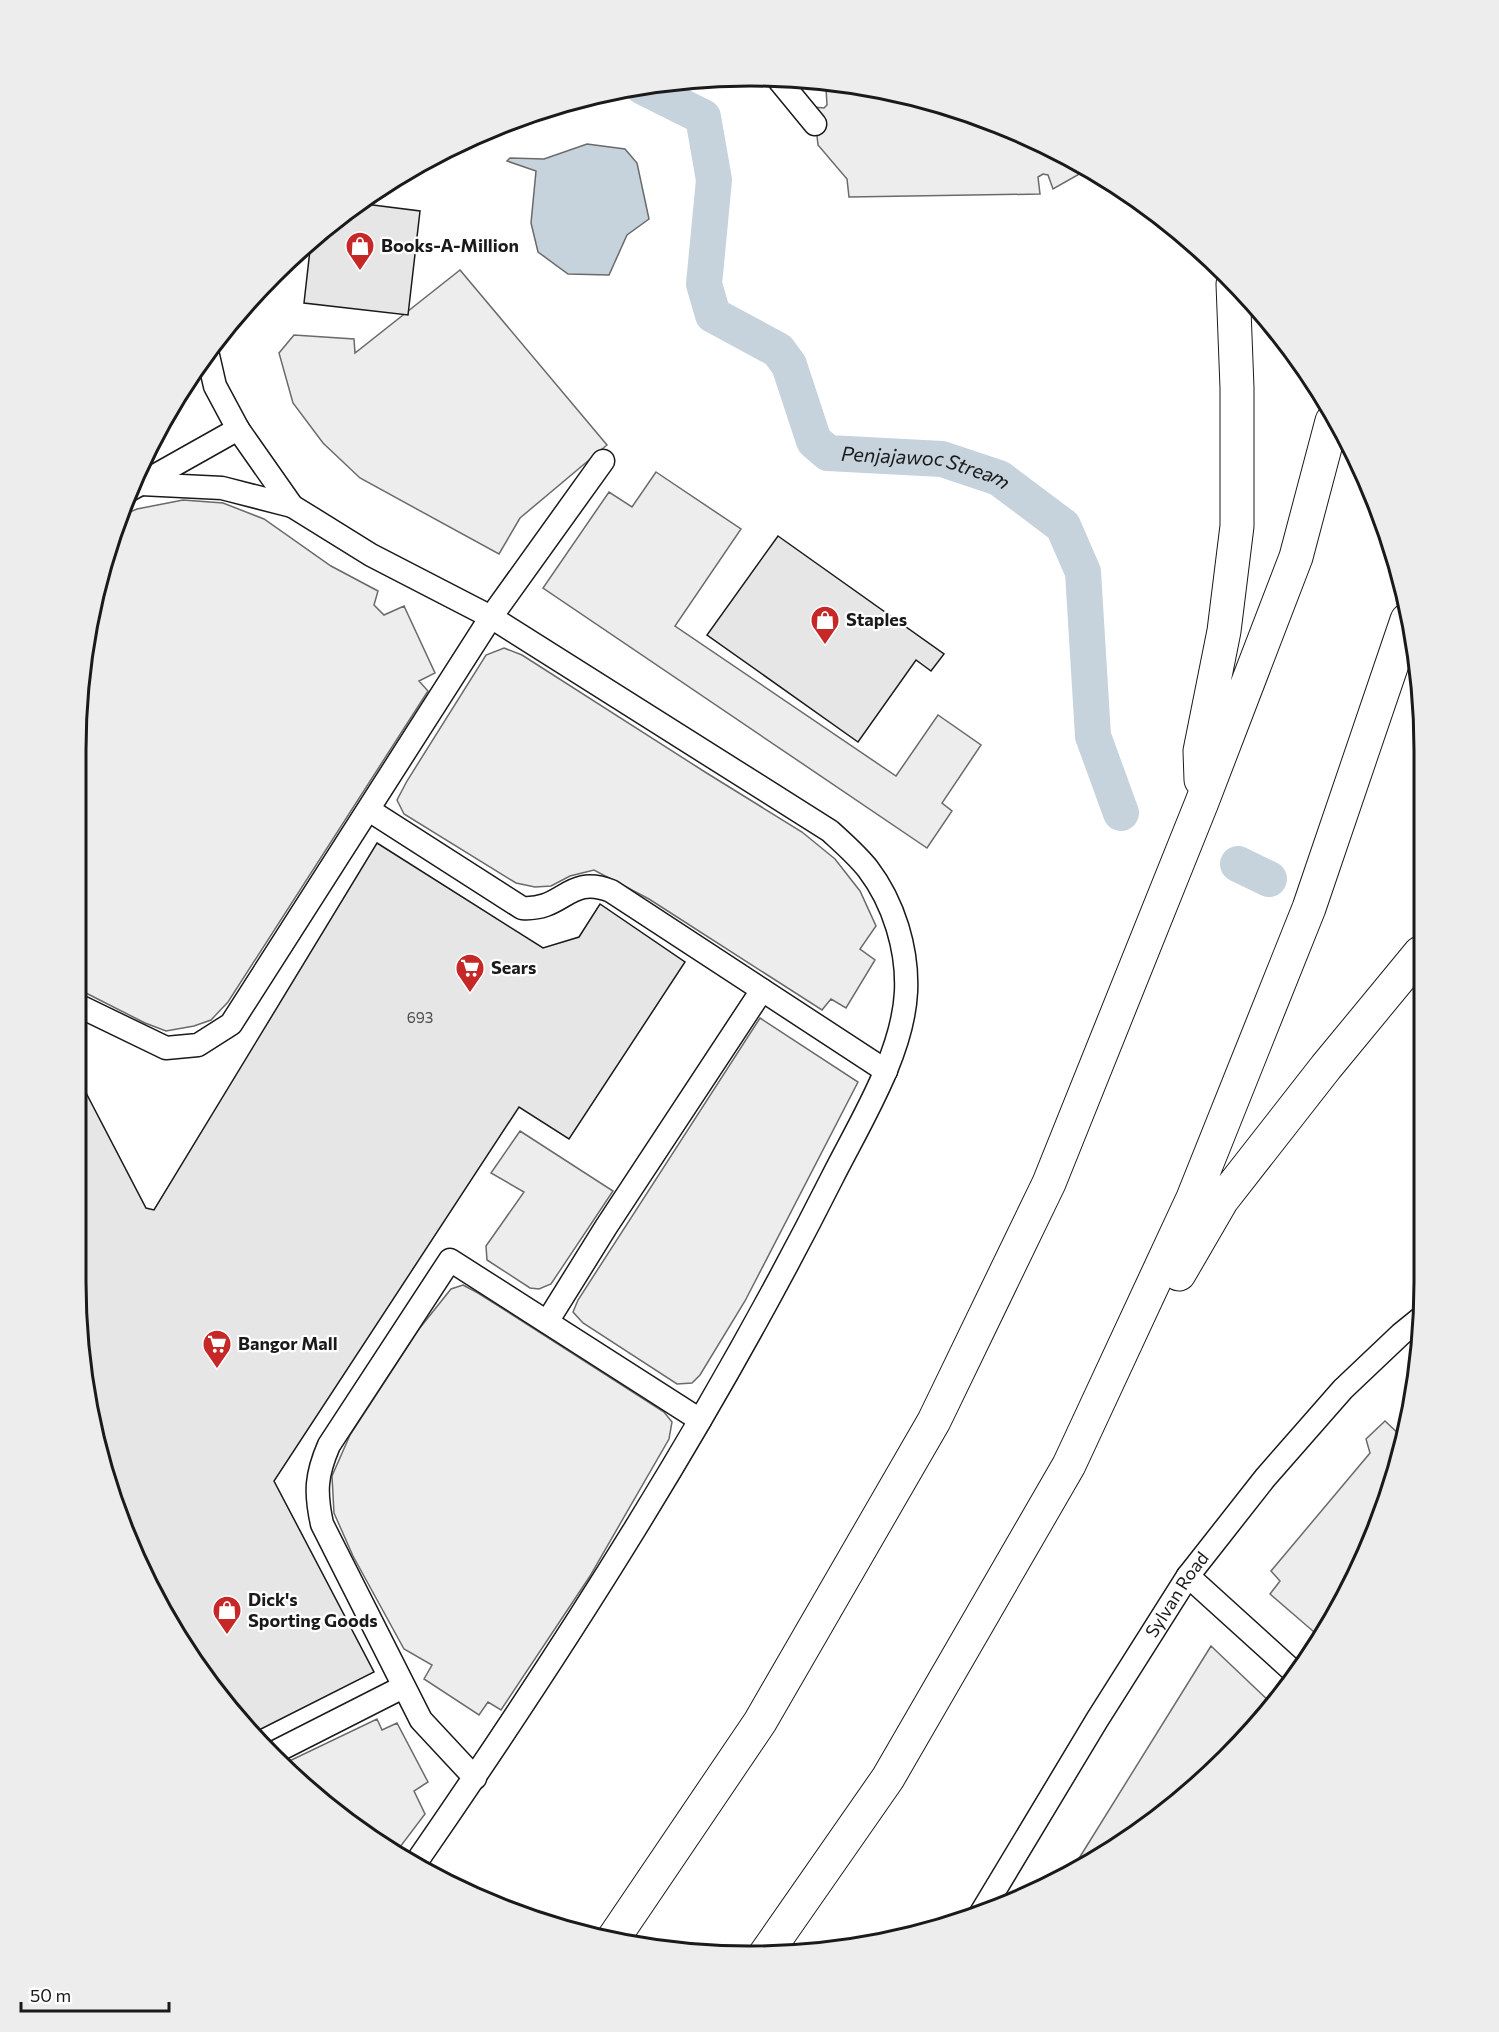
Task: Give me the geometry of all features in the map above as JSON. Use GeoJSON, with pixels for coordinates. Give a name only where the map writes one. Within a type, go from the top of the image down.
{"type":"FeatureCollection","features":[{"type":"Feature","properties":{"kind":"highway"},"geometry":{"type":"LineString","coordinates":[[1202,802],[1200,751],[1224,631],[1237,526],[1237,388],[1233,295]]}},
{"type":"Feature","properties":{"kind":"highway"},"geometry":{"type":"LineString","coordinates":[[617,1933],[760,1722],[934,1421],[1049,1183],[1202,802],[1296,556],[1330,428]]}},
{"type":"Feature","properties":{"kind":"highway"},"geometry":{"type":"LineString","coordinates":[[1069,1465],[1193,1198],[1310,908],[1403,632]]}},
{"type":"Feature","properties":{"kind":"highway"},"geometry":{"type":"LineString","coordinates":[[771,1946],[888,1778],[1222,1200],[1326,1067],[1414,960]]}},
{"type":"Feature","properties":{"kind":"street"},"geometry":{"type":"LineString","coordinates":[[784,87],[815,124]]}},
{"type":"Feature","properties":{"kind":"street"},"geometry":{"type":"LineString","coordinates":[[210,363],[215,386],[238,429],[292,506]]}},
{"type":"Feature","properties":{"kind":"street"},"geometry":{"type":"LineString","coordinates":[[141,484],[238,429]]}},
{"type":"Feature","properties":{"kind":"street"},"geometry":{"type":"LineString","coordinates":[[86,1009],[166,1048],[198,1046],[231,1024],[491,617],[603,460]]}},
{"type":"Feature","properties":{"kind":"street"},"geometry":{"type":"LineString","coordinates":[[139,488],[222,488],[292,506],[371,555],[491,617],[830,831],[868,869],[885,897],[896,924],[904,955],[906,992],[902,1024],[886,1071],[782,1276],[700,1420],[615,1560],[475,1778],[419,1859]]}},
{"type":"Feature","properties":{"kind":"street"},"geometry":{"type":"LineString","coordinates":[[369,810],[522,908],[536,909],[548,906],[580,887],[592,885],[611,891],[886,1071]]}},
{"type":"Feature","properties":{"kind":"street"},"geometry":{"type":"LineString","coordinates":[[547,1322],[762,990]]}},
{"type":"Feature","properties":{"kind":"street"},"geometry":{"type":"LineString","coordinates":[[475,1778],[420,1720],[322,1524],[318,1477],[329,1445],[450,1260],[700,1420]]}},
{"type":"Feature","properties":{"kind":"street","name":"Sylvan Road"},"geometry":{"type":"LineString","coordinates":[[988,1902],[1097,1720],[1188,1576],[1265,1478],[1343,1389],[1412,1325]]}},
{"type":"Feature","properties":{"kind":"street"},"geometry":{"type":"LineString","coordinates":[[1188,1576],[1290,1668]]}},
{"type":"Feature","properties":{"kind":"street"},"geometry":{"type":"LineString","coordinates":[[278,1750],[403,1688]]}},
{"type":"Feature","properties":{"kind":"shaded area"},"geometry":{"type":"Polygon","coordinates":[[[826,90],[879,98],[921,108],[1004,136],[1081,173],[1053,189],[1048,175],[1043,174],[1038,177],[1040,194],[849,197],[847,179],[818,145],[814,107],[824,108],[827,105],[826,90]]]}},
{"type":"Feature","properties":{"kind":"shaded area"},"geometry":{"type":"Polygon","coordinates":[[[587,144],[625,149],[637,163],[649,219],[627,235],[609,275],[568,274],[538,252],[531,223],[536,171],[507,161],[510,158],[544,159],[587,144]]]}},
{"type":"Feature","properties":{"kind":"shaded area"},"geometry":{"type":"Polygon","coordinates":[[[460,270],[607,445],[520,518],[499,554],[360,478],[323,443],[293,403],[279,353],[294,335],[354,339],[355,353],[460,270]]]}},
{"type":"Feature","properties":{"kind":"shaded area"},"geometry":{"type":"Polygon","coordinates":[[[656,472],[741,529],[675,626],[896,776],[938,715],[981,745],[942,803],[952,811],[927,848],[543,588],[609,492],[632,507],[656,472]]]}},
{"type":"Feature","properties":{"kind":"shaded area"},"geometry":{"type":"Polygon","coordinates":[[[183,500],[223,503],[264,519],[331,566],[378,591],[374,605],[384,615],[404,606],[435,673],[419,681],[428,691],[228,1002],[211,1020],[166,1031],[86,993],[86,750],[91,663],[108,578],[130,512],[183,500]]]}},
{"type":"Feature","properties":{"kind":"shaded area"},"geometry":{"type":"Polygon","coordinates":[[[504,648],[522,655],[802,832],[835,859],[860,891],[876,926],[860,949],[875,960],[846,1008],[831,999],[822,1010],[649,899],[594,870],[570,876],[551,886],[535,887],[516,883],[404,814],[397,800],[407,781],[486,655],[504,648]]]}},
{"type":"Feature","properties":{"kind":"shaded area"},"geometry":{"type":"Polygon","coordinates":[[[760,1018],[858,1082],[745,1301],[700,1375],[692,1383],[677,1384],[583,1323],[573,1312],[578,1300],[760,1018]]]}},
{"type":"Feature","properties":{"kind":"shaded area"},"geometry":{"type":"Polygon","coordinates":[[[520,1131],[613,1191],[551,1284],[539,1289],[530,1288],[487,1260],[486,1246],[524,1192],[491,1173],[520,1131]]]}},
{"type":"Feature","properties":{"kind":"shaded area"},"geometry":{"type":"Polygon","coordinates":[[[463,1285],[664,1412],[672,1422],[669,1439],[590,1576],[501,1710],[488,1702],[479,1715],[424,1679],[432,1665],[404,1649],[353,1556],[334,1513],[332,1476],[350,1435],[419,1329],[451,1289],[463,1285]]]}},
{"type":"Feature","properties":{"kind":"shaded area"},"geometry":{"type":"Polygon","coordinates":[[[1385,1421],[1396,1432],[1378,1496],[1363,1537],[1325,1615],[1314,1632],[1270,1594],[1280,1581],[1271,1571],[1370,1453],[1366,1439],[1385,1421]]]}},
{"type":"Feature","properties":{"kind":"shaded area"},"geometry":{"type":"Polygon","coordinates":[[[1211,1646],[1266,1699],[1219,1752],[1187,1782],[1118,1835],[1078,1860],[1211,1646]]]}},
{"type":"Feature","properties":{"kind":"shaded area"},"geometry":{"type":"Polygon","coordinates":[[[377,1719],[382,1730],[397,1723],[428,1782],[414,1791],[425,1814],[400,1847],[345,1809],[289,1761],[377,1719]]]}},
{"type":"Feature","properties":{"kind":"building","name":"Books-A-Million"},"geometry":{"type":"Polygon","coordinates":[[[370,205],[420,211],[408,315],[304,303],[310,252],[345,223],[370,205]]]}},
{"type":"Feature","properties":{"kind":"building","name":"Staples"},"geometry":{"type":"Polygon","coordinates":[[[778,536],[944,654],[931,671],[916,660],[858,742],[707,635],[778,536]]]}},
{"type":"Feature","properties":{"kind":"building","name":"Bangor Mall"},"geometry":{"type":"Polygon","coordinates":[[[377,843],[543,948],[579,937],[600,904],[685,962],[569,1139],[519,1107],[274,1481],[374,1672],[259,1730],[223,1687],[174,1614],[136,1537],[108,1454],[98,1412],[87,1326],[86,1093],[146,1208],[154,1210],[377,843]]]}},
{"type":"Feature","properties":{"kind":"waterway","name":"Penjajawoc Stream"},"geometry":{"type":"LineString","coordinates":[[654,92],[703,117],[714,180],[704,284],[713,315],[778,350],[789,365],[814,441],[828,453],[942,459],[999,478],[1063,526],[1083,572],[1093,736],[1121,813]]}},
{"type":"Feature","properties":{"kind":"waterway","name":"Penjajawoc Stream"},"geometry":{"type":"LineString","coordinates":[[1238,864],[1269,879]]}},
{"type":"Feature","properties":{"kind":"place","name":"Books-A-Million"},"geometry":{"type":"Point","coordinates":[360,272]}},
{"type":"Feature","properties":{"kind":"place","name":"Staples"},"geometry":{"type":"Point","coordinates":[825,646]}},
{"type":"Feature","properties":{"kind":"place","name":"Sears"},"geometry":{"type":"Point","coordinates":[470,994]}},
{"type":"Feature","properties":{"kind":"place","name":"Bangor Mall"},"geometry":{"type":"Point","coordinates":[217,1370]}},
{"type":"Feature","properties":{"kind":"place","name":"Dick's Sporting Goods"},"geometry":{"type":"Point","coordinates":[227,1636]}}]}
